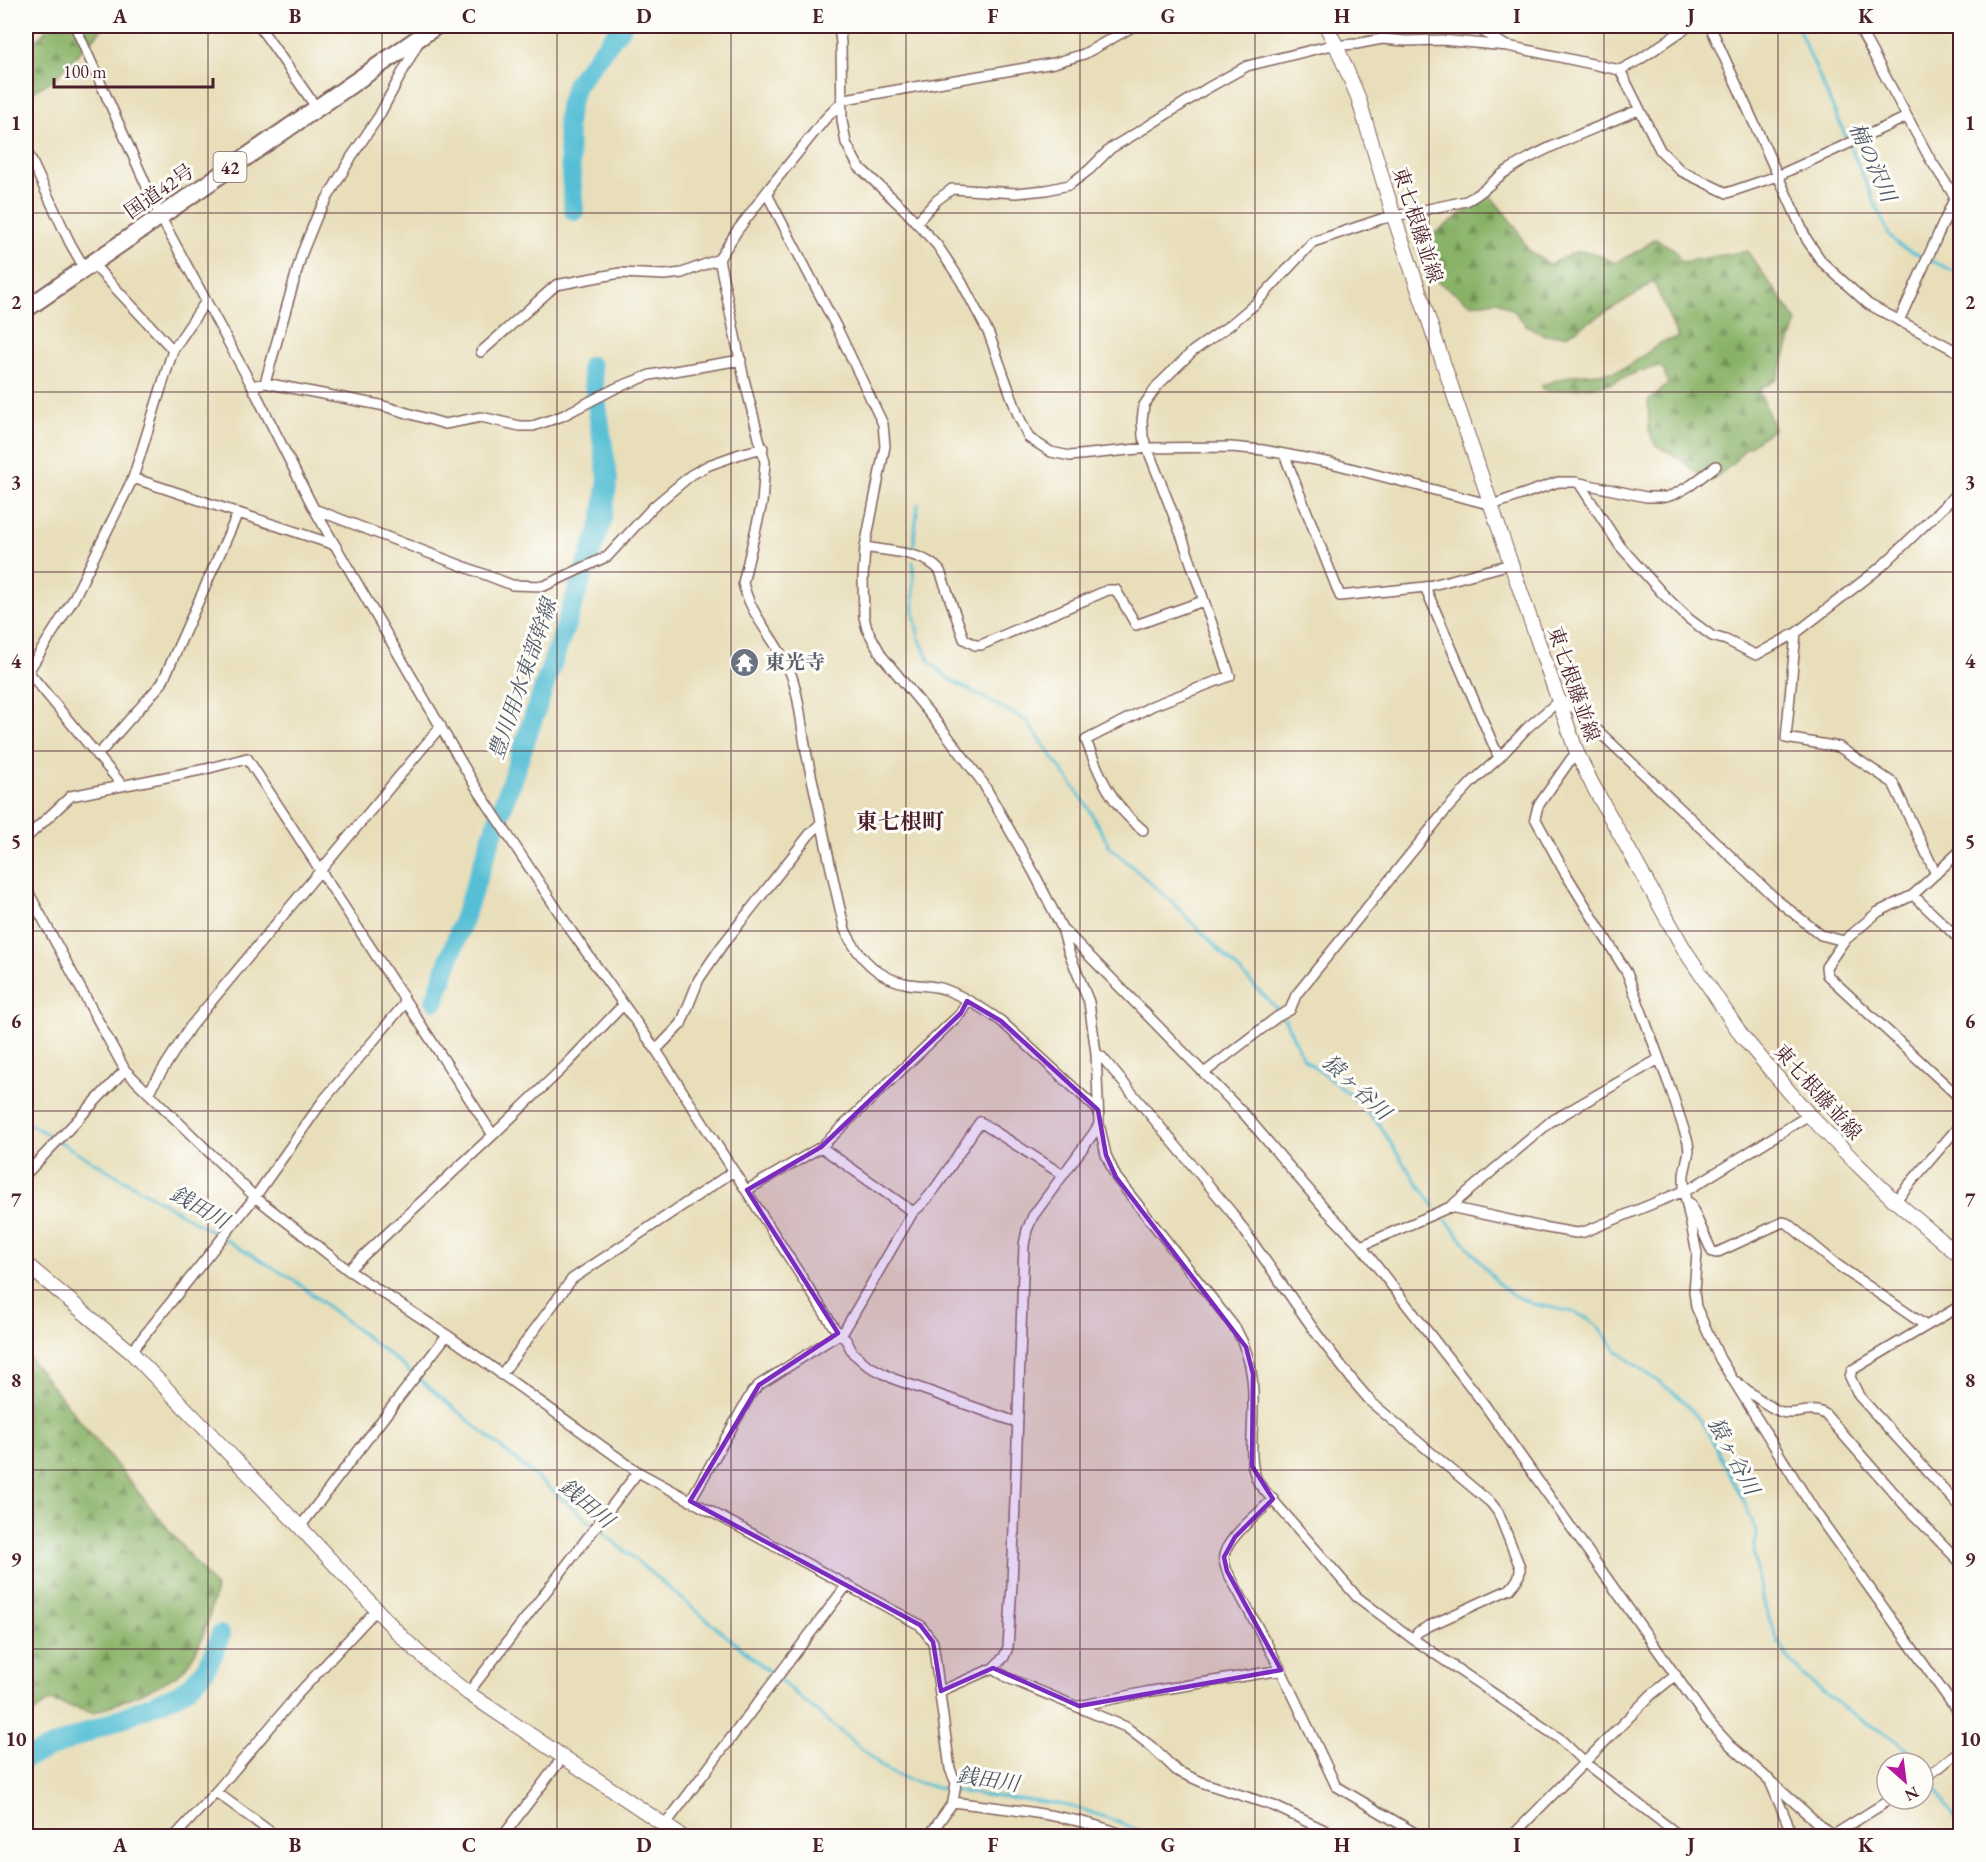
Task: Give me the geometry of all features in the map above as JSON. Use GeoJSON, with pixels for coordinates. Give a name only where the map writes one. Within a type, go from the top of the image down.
{"type":"FeatureCollection","features":[{"type":"Feature","properties":{"kind":"highway","name":"国道42号"},"geometry":{"type":"LineString","coordinates":[[26,309],[430,30]]}},
{"type":"Feature","properties":{"kind":"main road","name":"東七根藤並線"},"geometry":{"type":"LineString","coordinates":[[1326,26],[1358,97],[1395,217],[1511,564],[1577,753],[1592,784],[1684,949],[1742,1036],[1809,1115],[1895,1201],[1960,1256]]}},
{"type":"Feature","properties":{"kind":"main road"},"geometry":{"type":"LineString","coordinates":[[26,1264],[131,1352],[433,1666],[468,1693],[665,1830],[681,1836]]}},
{"type":"Feature","properties":{"kind":"street"},"geometry":{"type":"LineString","coordinates":[[75,26],[160,216],[252,386],[314,509],[476,787],[572,932],[656,1050],[835,1329],[853,1353],[867,1365],[894,1379],[1016,1422]]}},
{"type":"Feature","properties":{"kind":"street"},"geometry":{"type":"LineString","coordinates":[[259,26],[316,107]]}},
{"type":"Feature","properties":{"kind":"street"},"geometry":{"type":"LineString","coordinates":[[839,26],[841,102],[846,143],[858,166],[937,245],[961,281],[989,334],[1018,415],[1029,438],[1051,452],[1070,456],[1148,448],[1231,447],[1331,462],[1491,505],[1558,482],[1579,483],[1646,497],[1666,497],[1691,485],[1716,466]]}},
{"type":"Feature","properties":{"kind":"street"},"geometry":{"type":"LineString","coordinates":[[481,352],[556,285],[620,273],[665,276],[682,273],[719,259],[737,231],[778,178],[845,99],[1054,63],[1083,54],[1134,26]]}},
{"type":"Feature","properties":{"kind":"street"},"geometry":{"type":"LineString","coordinates":[[1474,26],[1508,46]]}},
{"type":"Feature","properties":{"kind":"street"},"geometry":{"type":"LineString","coordinates":[[916,223],[937,200],[952,189],[1016,193],[1069,185],[1089,170],[1111,148],[1206,88],[1247,66],[1336,45],[1382,39],[1441,40],[1508,46],[1620,70],[1689,26]]}},
{"type":"Feature","properties":{"kind":"street"},"geometry":{"type":"LineString","coordinates":[[1710,26],[1807,240],[1822,262],[1868,304],[1960,352]]}},
{"type":"Feature","properties":{"kind":"street"},"geometry":{"type":"LineString","coordinates":[[1858,26],[1930,159],[1959,197],[1925,263],[1899,321]]}},
{"type":"Feature","properties":{"kind":"street"},"geometry":{"type":"LineString","coordinates":[[265,383],[302,253],[317,216],[430,30]]}},
{"type":"Feature","properties":{"kind":"street"},"geometry":{"type":"LineString","coordinates":[[1620,70],[1660,150],[1681,171],[1726,193],[1777,176],[1907,117]]}},
{"type":"Feature","properties":{"kind":"street"},"geometry":{"type":"LineString","coordinates":[[1143,830],[1116,805],[1094,763],[1086,740],[1154,705],[1230,676],[1182,537],[1143,437],[1144,405],[1158,385],[1193,351],[1255,304],[1314,242],[1381,219],[1466,201],[1478,196],[1506,171],[1638,110]]}},
{"type":"Feature","properties":{"kind":"street"},"geometry":{"type":"LineString","coordinates":[[26,149],[70,243],[89,266],[172,350]]}},
{"type":"Feature","properties":{"kind":"street"},"geometry":{"type":"LineString","coordinates":[[769,191],[768,196],[836,326],[883,424],[885,446],[866,547],[864,617],[867,629],[882,656],[983,783],[1062,928],[1068,950],[1089,1002],[1096,1053],[1099,1124],[1106,1155],[1116,1177],[1236,1329],[1246,1347],[1253,1374],[1251,1466],[1259,1484],[1357,1597],[1413,1639],[1559,1738],[1585,1762],[1680,1836]]}},
{"type":"Feature","properties":{"kind":"street"},"geometry":{"type":"LineString","coordinates":[[719,259],[763,448],[765,475],[762,503],[743,583],[745,593],[757,617],[781,654],[792,678],[845,930],[855,950],[870,968],[907,984],[948,990],[1001,1021],[1098,1110]]}},
{"type":"Feature","properties":{"kind":"street"},"geometry":{"type":"LineString","coordinates":[[122,785],[26,672],[73,600],[133,478],[172,350],[206,301]]}},
{"type":"Feature","properties":{"kind":"street"},"geometry":{"type":"LineString","coordinates":[[252,386],[265,383],[380,405],[445,424],[481,417],[520,426],[533,426],[562,416],[604,393],[650,375],[741,360]]}},
{"type":"Feature","properties":{"kind":"street"},"geometry":{"type":"LineString","coordinates":[[314,509],[512,585],[544,586],[608,556],[653,507],[691,475],[709,465],[763,448]]}},
{"type":"Feature","properties":{"kind":"street"},"geometry":{"type":"LineString","coordinates":[[1284,454],[1340,596],[1425,586],[1511,564]]}},
{"type":"Feature","properties":{"kind":"street"},"geometry":{"type":"LineString","coordinates":[[133,478],[335,545]]}},
{"type":"Feature","properties":{"kind":"street"},"geometry":{"type":"LineString","coordinates":[[1579,483],[1620,546],[1689,619],[1712,636],[1726,640],[1756,655],[1796,633],[1881,567],[1960,491]]}},
{"type":"Feature","properties":{"kind":"street"},"geometry":{"type":"LineString","coordinates":[[97,756],[162,683],[238,513]]}},
{"type":"Feature","properties":{"kind":"street"},"geometry":{"type":"LineString","coordinates":[[866,547],[923,558],[932,562],[940,571],[964,639],[975,645],[981,645],[1108,590],[1116,590],[1136,625],[1203,601]]}},
{"type":"Feature","properties":{"kind":"street"},"geometry":{"type":"LineString","coordinates":[[1425,586],[1499,758]]}},
{"type":"Feature","properties":{"kind":"street"},"geometry":{"type":"LineString","coordinates":[[1796,633],[1786,738],[1839,747],[1893,783],[1936,874]]}},
{"type":"Feature","properties":{"kind":"street"},"geometry":{"type":"LineString","coordinates":[[1204,1073],[1277,1017],[1290,1010],[1296,995],[1446,810],[1528,727],[1560,700],[1574,708],[1777,900],[1821,935],[1844,941]]}},
{"type":"Feature","properties":{"kind":"street"},"geometry":{"type":"LineString","coordinates":[[148,1093],[190,1028],[441,726]]}},
{"type":"Feature","properties":{"kind":"street"},"geometry":{"type":"LineString","coordinates":[[1577,753],[1538,806],[1535,819],[1627,973],[1688,1142],[1684,1191],[1697,1253],[1694,1291],[1696,1307],[1720,1359],[1814,1510],[1960,1715]]}},
{"type":"Feature","properties":{"kind":"street"},"geometry":{"type":"LineString","coordinates":[[26,838],[71,796],[206,769],[247,758],[493,1135]]}},
{"type":"Feature","properties":{"kind":"street"},"geometry":{"type":"LineString","coordinates":[[656,1050],[681,1024],[699,979],[721,947],[808,835],[821,823]]}},
{"type":"Feature","properties":{"kind":"street"},"geometry":{"type":"LineString","coordinates":[[1960,851],[1913,895],[1878,912],[1844,941],[1826,967],[1827,975],[1960,1098]]}},
{"type":"Feature","properties":{"kind":"street"},"geometry":{"type":"LineString","coordinates":[[26,888],[28,899],[125,1070],[255,1197],[348,1270],[447,1335],[638,1472],[920,1625],[933,1642],[950,1768],[956,1783],[953,1802],[929,1836]]}},
{"type":"Feature","properties":{"kind":"street"},"geometry":{"type":"LineString","coordinates":[[1913,895],[1960,940]]}},
{"type":"Feature","properties":{"kind":"street"},"geometry":{"type":"LineString","coordinates":[[1062,928],[1246,1116],[1361,1246],[1484,1404],[1611,1587],[1707,1720],[1730,1745],[1832,1836],[1875,1809]]}},
{"type":"Feature","properties":{"kind":"street"},"geometry":{"type":"LineString","coordinates":[[747,1190],[821,1147],[962,1014],[967,1001]]}},
{"type":"Feature","properties":{"kind":"street"},"geometry":{"type":"LineString","coordinates":[[131,1352],[255,1197],[322,1102],[406,1002]]}},
{"type":"Feature","properties":{"kind":"street"},"geometry":{"type":"LineString","coordinates":[[348,1270],[566,1065],[623,1005]]}},
{"type":"Feature","properties":{"kind":"street"},"geometry":{"type":"LineString","coordinates":[[1096,1053],[1138,1099],[1232,1213],[1284,1288],[1372,1403],[1472,1486],[1498,1512],[1520,1567],[1516,1582],[1510,1589],[1424,1629],[1413,1639]]}},
{"type":"Feature","properties":{"kind":"street"},"geometry":{"type":"LineString","coordinates":[[1361,1246],[1450,1207],[1544,1126],[1597,1093],[1659,1059]]}},
{"type":"Feature","properties":{"kind":"street"},"geometry":{"type":"LineString","coordinates":[[26,1174],[125,1070]]}},
{"type":"Feature","properties":{"kind":"street"},"geometry":{"type":"LineString","coordinates":[[1450,1207],[1575,1233],[1598,1227],[1684,1191],[1809,1115]]}},
{"type":"Feature","properties":{"kind":"street"},"geometry":{"type":"LineString","coordinates":[[690,1501],[752,1392],[811,1350],[841,1334],[913,1212],[919,1208],[980,1122],[1063,1175]]}},
{"type":"Feature","properties":{"kind":"street"},"geometry":{"type":"LineString","coordinates":[[941,1691],[993,1668],[1004,1657],[1008,1647],[1024,1245],[1033,1216],[1099,1124]]}},
{"type":"Feature","properties":{"kind":"street"},"geometry":{"type":"LineString","coordinates":[[1895,1201],[1960,1125]]}},
{"type":"Feature","properties":{"kind":"street"},"geometry":{"type":"LineString","coordinates":[[821,1147],[913,1212]]}},
{"type":"Feature","properties":{"kind":"street"},"geometry":{"type":"LineString","coordinates":[[501,1375],[572,1280],[734,1171]]}},
{"type":"Feature","properties":{"kind":"street"},"geometry":{"type":"LineString","coordinates":[[1684,1191],[1712,1252],[1716,1253],[1783,1222],[1786,1223],[1836,1264],[1926,1326]]}},
{"type":"Feature","properties":{"kind":"street"},"geometry":{"type":"LineString","coordinates":[[1960,1306],[1852,1370],[1850,1377],[1859,1396],[1960,1507]]}},
{"type":"Feature","properties":{"kind":"street"},"geometry":{"type":"LineString","coordinates":[[300,1527],[447,1335]]}},
{"type":"Feature","properties":{"kind":"street"},"geometry":{"type":"LineString","coordinates":[[1732,1379],[1785,1413],[1816,1410],[1825,1414],[1909,1510],[1960,1562]]}},
{"type":"Feature","properties":{"kind":"street"},"geometry":{"type":"LineString","coordinates":[[468,1693],[638,1472]]}},
{"type":"Feature","properties":{"kind":"street"},"geometry":{"type":"LineString","coordinates":[[1273,1499],[1225,1551],[1227,1571],[1281,1670],[1336,1786],[1420,1836]]}},
{"type":"Feature","properties":{"kind":"street"},"geometry":{"type":"LineString","coordinates":[[665,1830],[782,1669],[847,1585]]}},
{"type":"Feature","properties":{"kind":"street"},"geometry":{"type":"LineString","coordinates":[[176,1836],[298,1694],[377,1609]]}},
{"type":"Feature","properties":{"kind":"street"},"geometry":{"type":"LineString","coordinates":[[993,1668],[1008,1678],[1126,1727],[1178,1771],[1204,1783],[1274,1806],[1337,1836]]}},
{"type":"Feature","properties":{"kind":"street"},"geometry":{"type":"LineString","coordinates":[[1079,1706],[1146,1692],[1281,1670]]}},
{"type":"Feature","properties":{"kind":"street"},"geometry":{"type":"LineString","coordinates":[[1512,1836],[1651,1695],[1676,1674]]}},
{"type":"Feature","properties":{"kind":"street"},"geometry":{"type":"LineString","coordinates":[[1935,1770],[1960,1750]]}},
{"type":"Feature","properties":{"kind":"street"},"geometry":{"type":"LineString","coordinates":[[503,1836],[563,1757]]}},
{"type":"Feature","properties":{"kind":"street"},"geometry":{"type":"LineString","coordinates":[[1768,1777],[1793,1836]]}},
{"type":"Feature","properties":{"kind":"street"},"geometry":{"type":"LineString","coordinates":[[216,1792],[276,1836]]}},
{"type":"Feature","properties":{"kind":"street"},"geometry":{"type":"LineString","coordinates":[[953,1802],[1045,1814],[1102,1827],[1127,1836]]}},
{"type":"Feature","properties":{"kind":"highlighted area"},"geometry":{"type":"Polygon","coordinates":[[[967,1001],[1001,1021],[1098,1110],[1106,1155],[1116,1177],[1246,1347],[1253,1374],[1252,1466],[1273,1499],[1235,1537],[1224,1557],[1227,1571],[1281,1670],[1079,1706],[993,1668],[941,1691],[933,1642],[920,1625],[690,1501],[759,1385],[838,1333],[747,1190],[821,1147],[961,1013],[967,1001]]]}},
{"type":"Feature","properties":{"kind":"green space"},"geometry":{"type":"Polygon","coordinates":[[[48,26],[105,26],[53,80],[26,96],[26,47],[43,34],[48,26]]]}},
{"type":"Feature","properties":{"kind":"green space"},"geometry":{"type":"Polygon","coordinates":[[[1489,194],[1517,229],[1528,250],[1550,265],[1582,251],[1596,254],[1615,263],[1655,239],[1674,249],[1681,262],[1747,251],[1797,321],[1777,380],[1759,389],[1774,429],[1744,450],[1731,465],[1710,482],[1674,455],[1655,445],[1649,430],[1648,401],[1668,384],[1664,370],[1659,366],[1637,372],[1609,384],[1550,391],[1542,389],[1542,385],[1573,375],[1613,372],[1627,367],[1662,342],[1678,338],[1653,280],[1643,290],[1567,335],[1544,335],[1526,325],[1513,310],[1498,301],[1471,304],[1426,274],[1416,247],[1489,194]]]}},
{"type":"Feature","properties":{"kind":"green space"},"geometry":{"type":"Polygon","coordinates":[[[26,1354],[216,1588],[201,1640],[184,1669],[168,1681],[93,1713],[50,1701],[26,1718],[26,1354]]]}},
{"type":"Feature","properties":{"kind":"waterway","name":"豊川用水東部幹線"},"geometry":{"type":"LineString","coordinates":[[574,211],[567,126],[569,106],[576,84],[622,26]]}},
{"type":"Feature","properties":{"kind":"waterway","name":"楠の沢川"},"geometry":{"type":"LineString","coordinates":[[1797,26],[1889,235],[1900,246],[1960,274]]}},
{"type":"Feature","properties":{"kind":"waterway","name":"豊川用水東部幹線"},"geometry":{"type":"LineString","coordinates":[[435,1000],[602,521],[608,479],[591,366]]}},
{"type":"Feature","properties":{"kind":"waterway"},"geometry":{"type":"LineString","coordinates":[[913,549],[918,504]]}},
{"type":"Feature","properties":{"kind":"waterway"},"geometry":{"type":"LineString","coordinates":[[913,562],[914,614],[919,638],[930,662],[949,679],[1027,721],[1086,804],[1110,847],[1174,904],[1277,1009]]}},
{"type":"Feature","properties":{"kind":"waterway","name":"猿ヶ谷川"},"geometry":{"type":"LineString","coordinates":[[1284,1018],[1304,1059],[1349,1094],[1378,1123],[1434,1206]]}},
{"type":"Feature","properties":{"kind":"waterway","name":"銭田川"},"geometry":{"type":"LineString","coordinates":[[26,1122],[294,1280],[407,1369],[888,1771],[907,1779],[949,1790],[1059,1804],[1096,1814],[1155,1836]]}},
{"type":"Feature","properties":{"kind":"waterway","name":"猿ヶ谷川"},"geometry":{"type":"LineString","coordinates":[[1446,1220],[1499,1284],[1511,1294],[1533,1304],[1573,1312],[1589,1319],[1618,1352],[1678,1396],[1694,1413],[1705,1427],[1745,1504],[1757,1533],[1754,1554],[1763,1603],[1786,1655],[1804,1676],[1847,1711],[1890,1736],[1909,1751]]}},
{"type":"Feature","properties":{"kind":"waterway","name":"豊川用水東部幹線"},"geometry":{"type":"LineString","coordinates":[[26,1758],[179,1694],[206,1668],[220,1635]]}},
{"type":"Feature","properties":{"kind":"waterway","name":"猿ヶ谷川"},"geometry":{"type":"LineString","coordinates":[[1935,1788],[1960,1827]]}},
{"type":"Feature","properties":{"kind":"place","name":"東光寺"},"geometry":{"type":"Point","coordinates":[744,662]}},
{"type":"Feature","properties":{"kind":"district","name":"東七根町"},"geometry":{"type":"Point","coordinates":[900,821]}}]}
